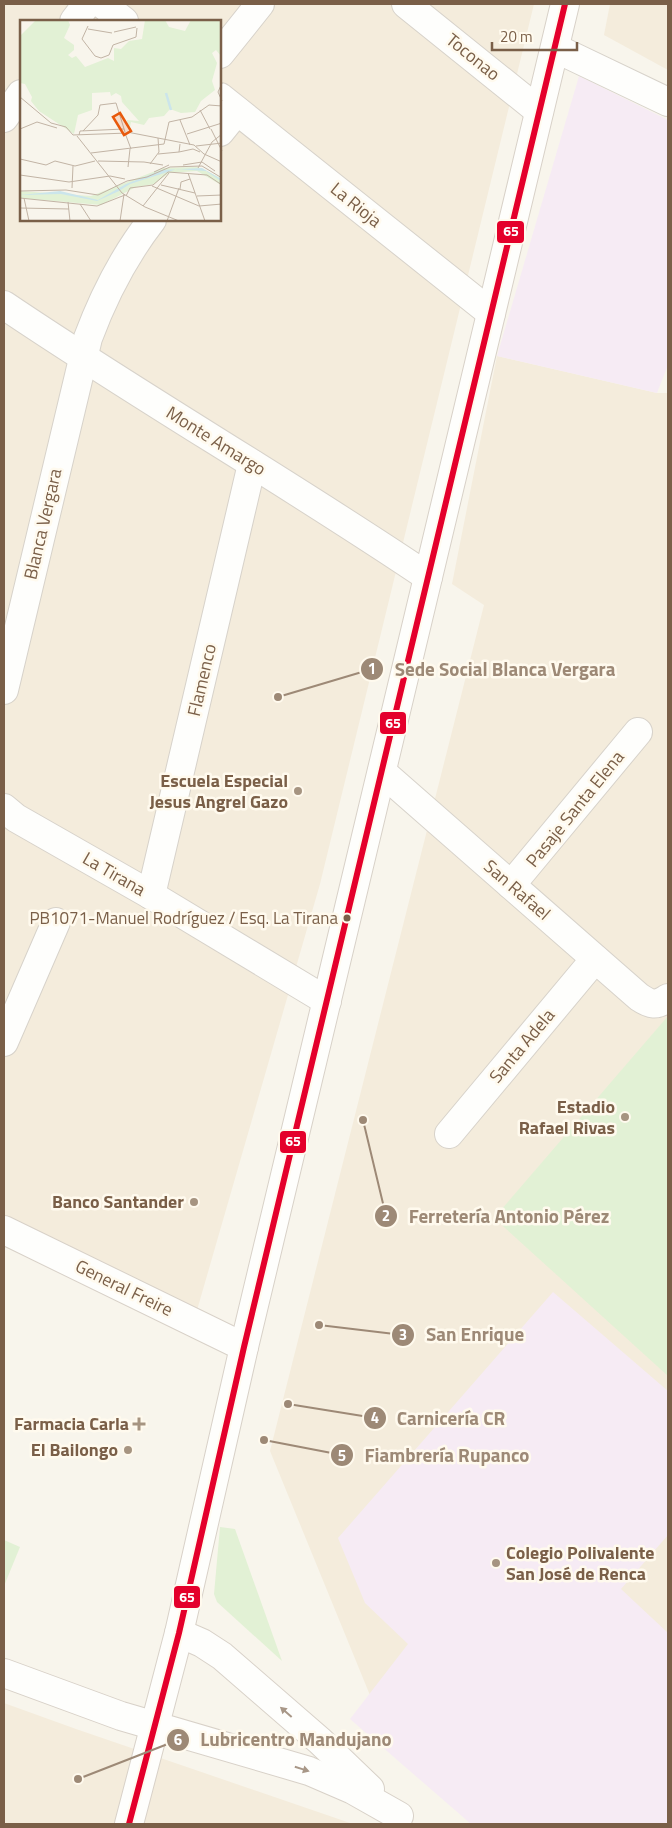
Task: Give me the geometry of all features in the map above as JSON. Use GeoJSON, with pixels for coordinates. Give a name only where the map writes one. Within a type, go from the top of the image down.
{"type":"FeatureCollection","features":[{"type":"Feature","properties":{"kind":"street"},"geometry":{"type":"LineString","coordinates":[[75,20],[87,4]]}},
{"type":"Feature","properties":{"kind":"street"},"geometry":{"type":"LineString","coordinates":[[102,4],[123,20]]}},
{"type":"Feature","properties":{"kind":"street"},"geometry":{"type":"LineString","coordinates":[[221,53],[260,4]]}},
{"type":"Feature","properties":{"kind":"street","name":"Toconao"},"geometry":{"type":"LineString","coordinates":[[406,4],[540,111]]}},
{"type":"Feature","properties":{"kind":"street"},"geometry":{"type":"LineString","coordinates":[[129,1824],[179,1633],[244,1347],[565,4]]}},
{"type":"Feature","properties":{"kind":"street"},"geometry":{"type":"LineString","coordinates":[[555,48],[668,102]]}},
{"type":"Feature","properties":{"kind":"street"},"geometry":{"type":"LineString","coordinates":[[4,118],[20,95]]}},
{"type":"Feature","properties":{"kind":"street"},"geometry":{"type":"LineString","coordinates":[[221,128],[228,104]]}},
{"type":"Feature","properties":{"kind":"street","name":"La Rioja"},"geometry":{"type":"LineString","coordinates":[[228,104],[491,313]]}},
{"type":"Feature","properties":{"kind":"street","name":"Blanca Vergara"},"geometry":{"type":"LineString","coordinates":[[4,690],[88,338],[106,292],[133,245],[151,221]]}},
{"type":"Feature","properties":{"kind":"street","name":"Monte Amargo"},"geometry":{"type":"LineString","coordinates":[[4,305],[82,358],[428,577]]}},
{"type":"Feature","properties":{"kind":"street","name":"Flamenco"},"geometry":{"type":"LineString","coordinates":[[151,895],[252,464]]}},
{"type":"Feature","properties":{"kind":"street","name":"Pasaje Santa Elena"},"geometry":{"type":"LineString","coordinates":[[511,886],[638,732]]}},
{"type":"Feature","properties":{"kind":"street","name":"San Rafael"},"geometry":{"type":"LineString","coordinates":[[382,772],[639,998],[661,1001]]}},
{"type":"Feature","properties":{"kind":"street","name":"La Tirana"},"geometry":{"type":"LineString","coordinates":[[4,808],[16,818],[151,895],[327,1001]]}},
{"type":"Feature","properties":{"kind":"street"},"geometry":{"type":"LineString","coordinates":[[4,1042],[56,922]]}},
{"type":"Feature","properties":{"kind":"street","name":"Santa Adela"},"geometry":{"type":"LineString","coordinates":[[449,1134],[595,959]]}},
{"type":"Feature","properties":{"kind":"street","name":"General Freire"},"geometry":{"type":"LineString","coordinates":[[4,1230],[244,1347]]}},
{"type":"Feature","properties":{"kind":"street"},"geometry":{"type":"LineString","coordinates":[[179,1633],[202,1643],[222,1656],[320,1741],[403,1820]]}},
{"type":"Feature","properties":{"kind":"street"},"geometry":{"type":"LineString","coordinates":[[4,1673],[110,1712],[310,1771],[353,1790],[403,1820]]}},
{"type":"Feature","properties":{"kind":"shaded area"},"geometry":{"type":"Polygon","coordinates":[[[4,4],[534,4],[320,884],[191,1331],[4,1240],[4,4]]]}},
{"type":"Feature","properties":{"kind":"shaded area"},"geometry":{"type":"Polygon","coordinates":[[[610,4],[668,4],[668,70],[604,35],[610,4]]]}},
{"type":"Feature","properties":{"kind":"shaded area"},"geometry":{"type":"Polygon","coordinates":[[[579,76],[668,120],[668,365],[657,393],[497,356],[579,76]]]}},
{"type":"Feature","properties":{"kind":"shaded area"},"geometry":{"type":"Polygon","coordinates":[[[497,356],[657,393],[668,393],[668,1824],[383,1727],[270,1451],[484,605],[452,584],[497,356]]]}},
{"type":"Feature","properties":{"kind":"shaded area","name":"Colegio Polivalente San José de Renca"},"geometry":{"type":"Polygon","coordinates":[[[553,1292],[668,1391],[668,1535],[621,1589],[668,1633],[668,1824],[471,1824],[350,1719],[408,1644],[365,1603],[338,1538],[553,1292]]]}},
{"type":"Feature","properties":{"kind":"shaded area"},"geometry":{"type":"Polygon","coordinates":[[[4,1703],[76,1729],[353,1824],[4,1824],[4,1703]]]}},
{"type":"Feature","properties":{"kind":"green space","name":"Estadio Rafael Rivas"},"geometry":{"type":"Polygon","coordinates":[[[668,1016],[668,1376],[494,1218],[668,1016]]]}},
{"type":"Feature","properties":{"kind":"green space"},"geometry":{"type":"Polygon","coordinates":[[[220,1527],[235,1529],[282,1661],[217,1602],[214,1594],[220,1527]]]}},
{"type":"Feature","properties":{"kind":"green space"},"geometry":{"type":"Polygon","coordinates":[[[4,1540],[20,1547],[4,1586],[4,1540]]]}},
{"type":"Feature","properties":{"kind":"transit line","name":"65"},"geometry":{"type":"LineString","coordinates":[[129,1824],[179,1633],[244,1347],[565,4]]}},
{"type":"Feature","properties":{"kind":"place","name":"Sede Social Blanca Vergara"},"geometry":{"type":"Point","coordinates":[278,697]}},
{"type":"Feature","properties":{"kind":"place","name":"Escuela Especial Jesus Angrel Gazo"},"geometry":{"type":"Point","coordinates":[298,791]}},
{"type":"Feature","properties":{"kind":"place","name":"PB1071-Manuel Rodríguez / Esq. La Tirana"},"geometry":{"type":"Point","coordinates":[347,918]}},
{"type":"Feature","properties":{"kind":"place","name":"Estadio Rafael Rivas"},"geometry":{"type":"Point","coordinates":[625,1117]}},
{"type":"Feature","properties":{"kind":"place","name":"Ferretería Antonio Pérez"},"geometry":{"type":"Point","coordinates":[363,1120]}},
{"type":"Feature","properties":{"kind":"place","name":"Banco Santander"},"geometry":{"type":"Point","coordinates":[194,1202]}},
{"type":"Feature","properties":{"kind":"place","name":"San Enrique"},"geometry":{"type":"Point","coordinates":[319,1325]}},
{"type":"Feature","properties":{"kind":"place","name":"Carnicería CR"},"geometry":{"type":"Point","coordinates":[288,1404]}},
{"type":"Feature","properties":{"kind":"place","name":"Farmacia Carla"},"geometry":{"type":"Point","coordinates":[139,1424]}},
{"type":"Feature","properties":{"kind":"place","name":"Fiambrería Rupanco"},"geometry":{"type":"Point","coordinates":[264,1440]}},
{"type":"Feature","properties":{"kind":"place","name":"El Bailongo"},"geometry":{"type":"Point","coordinates":[128,1450]}},
{"type":"Feature","properties":{"kind":"place","name":"Colegio Polivalente San José de Renca"},"geometry":{"type":"Point","coordinates":[496,1563]}},
{"type":"Feature","properties":{"kind":"place","name":"Lubricentro Mandujano"},"geometry":{"type":"Point","coordinates":[78,1779]}}]}
